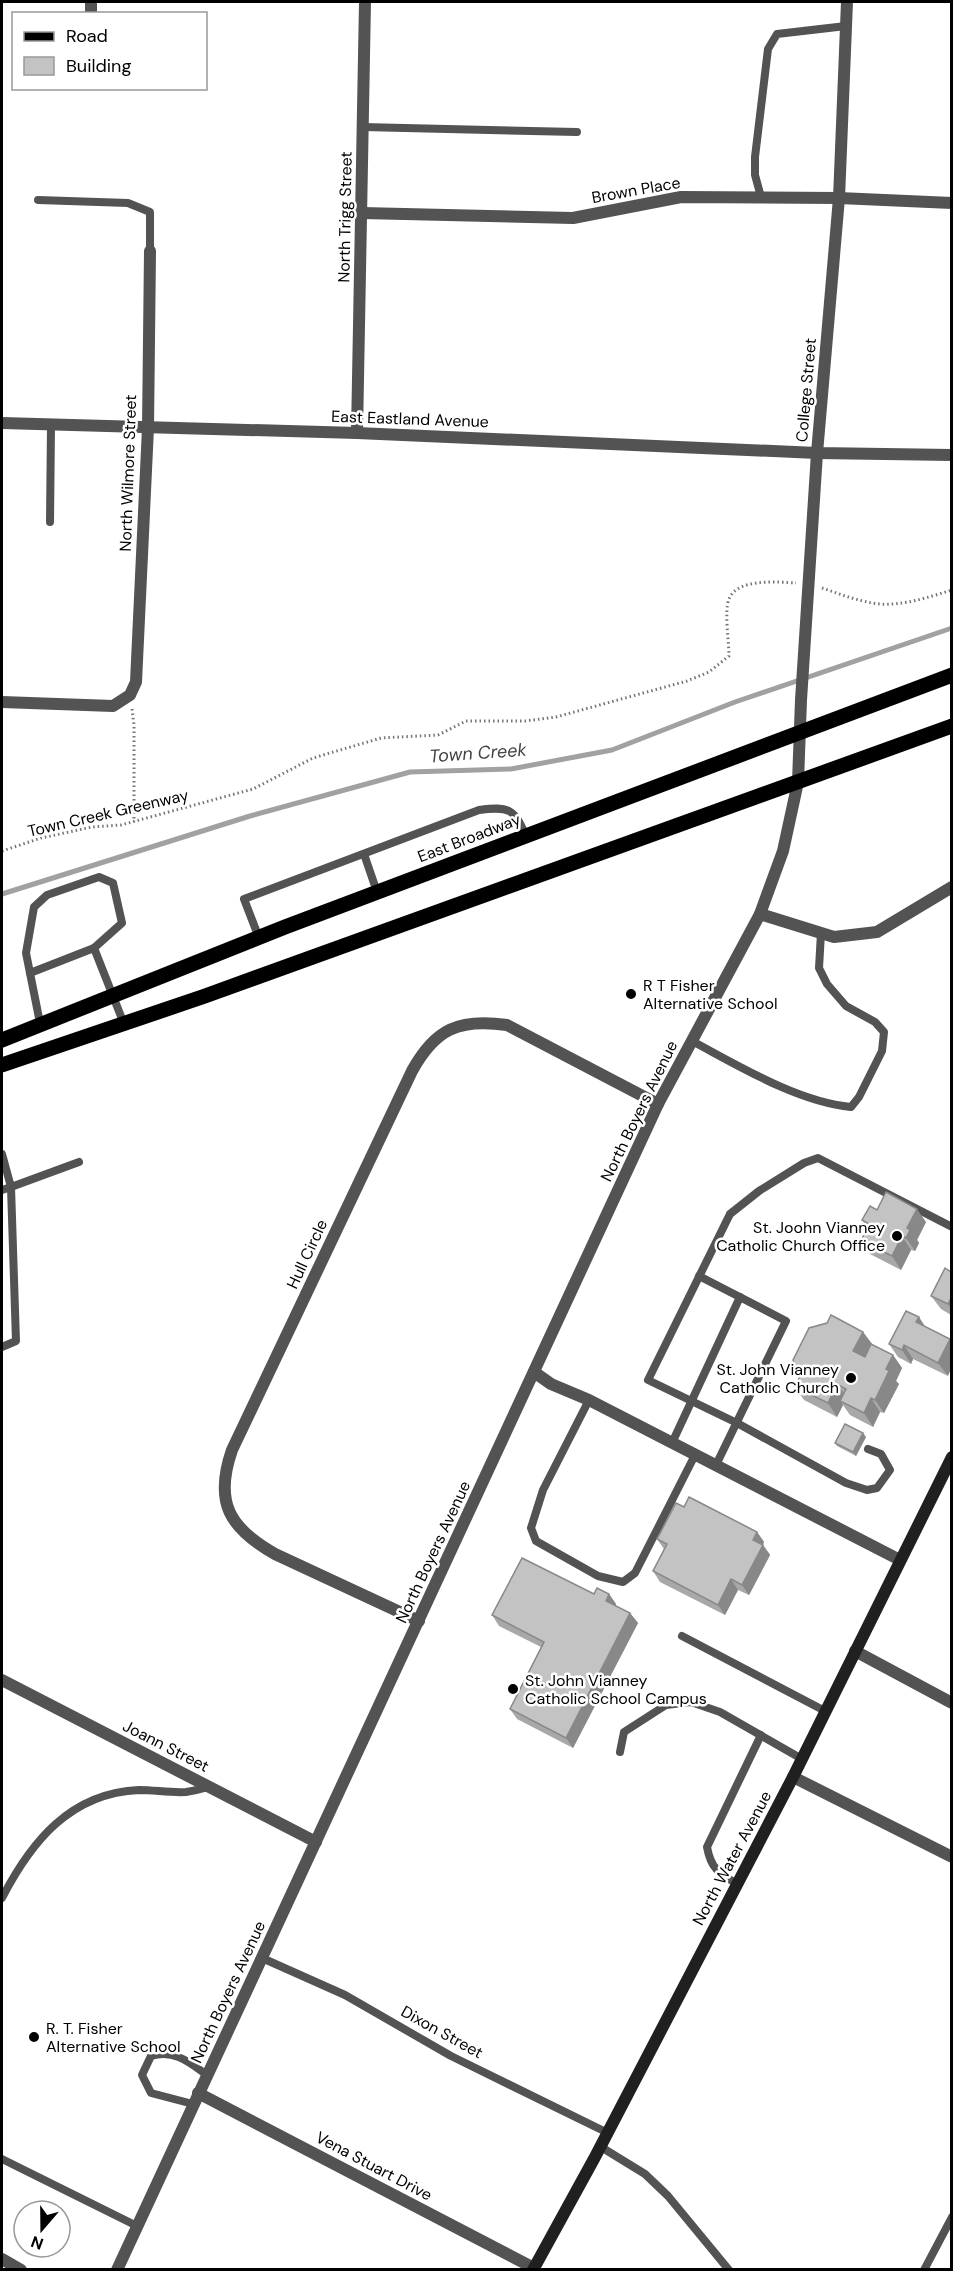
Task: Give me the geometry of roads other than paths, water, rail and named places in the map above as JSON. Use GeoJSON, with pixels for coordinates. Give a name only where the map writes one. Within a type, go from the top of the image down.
{"type":"FeatureCollection","features":[{"type":"Feature","properties":{"kind":"main road","name":"East Broadway"},"geometry":{"type":"LineString","coordinates":[[2,1040],[40,1023],[377,892],[951,675]]}},
{"type":"Feature","properties":{"kind":"main road"},"geometry":{"type":"LineString","coordinates":[[2,1065],[124,1024],[951,726]]}},
{"type":"Feature","properties":{"kind":"main road","name":"North Water Avenue"},"geometry":{"type":"LineString","coordinates":[[534,2269],[601,2147],[793,1777],[951,1457]]}},
{"type":"Feature","properties":{"kind":"street","name":"North Trigg Street"},"geometry":{"type":"LineString","coordinates":[[357,433],[365,2]]}},
{"type":"Feature","properties":{"kind":"street","name":"College Street"},"geometry":{"type":"LineString","coordinates":[[783,851],[798,782],[799,733],[817,453],[839,198],[847,2]]}},
{"type":"Feature","properties":{"kind":"street","name":"Brown Place"},"geometry":{"type":"LineString","coordinates":[[362,213],[573,218],[681,197],[839,198],[951,202]]}},
{"type":"Feature","properties":{"kind":"street","name":"North Wilmore Street"},"geometry":{"type":"LineString","coordinates":[[2,702],[113,706],[130,695],[136,682],[148,428],[150,251]]}},
{"type":"Feature","properties":{"kind":"street","name":"East Eastland Avenue"},"geometry":{"type":"LineString","coordinates":[[2,423],[357,433],[817,453],[951,455]]}},
{"type":"Feature","properties":{"kind":"street","name":"North Boyers Avenue"},"geometry":{"type":"LineString","coordinates":[[117,2270],[658,1104],[760,914],[783,851]]}},
{"type":"Feature","properties":{"kind":"street"},"geometry":{"type":"LineString","coordinates":[[760,914],[834,937],[877,932],[951,887]]}},
{"type":"Feature","properties":{"kind":"street","name":"Hull Circle"},"geometry":{"type":"LineString","coordinates":[[420,1621],[275,1554],[239,1529],[227,1510],[224,1490],[225,1470],[232,1450],[412,1071],[423,1050],[440,1034],[465,1025],[487,1022],[507,1025],[658,1104]]}},
{"type":"Feature","properties":{"kind":"street"},"geometry":{"type":"LineString","coordinates":[[534,1372],[551,1384],[589,1400],[900,1560]]}},
{"type":"Feature","properties":{"kind":"street"},"geometry":{"type":"LineString","coordinates":[[855,1652],[951,1703]]}},
{"type":"Feature","properties":{"kind":"street","name":"Joann Street"},"geometry":{"type":"LineString","coordinates":[[2,1680],[316,1842]]}},
{"type":"Feature","properties":{"kind":"street"},"geometry":{"type":"LineString","coordinates":[[793,1777],[951,1857]]}},
{"type":"Feature","properties":{"kind":"street","name":"Vena Stuart Drive"},"geometry":{"type":"LineString","coordinates":[[196,2099],[534,2269]]}},
{"type":"Feature","properties":{"kind":"street"},"geometry":{"type":"LineString","coordinates":[[2,2259],[21,2270]]}},
{"type":"Feature","properties":{"kind":"lane"},"geometry":{"type":"LineString","coordinates":[[761,198],[755,175],[755,156],[768,49],[777,34],[846,26]]}},
{"type":"Feature","properties":{"kind":"lane"},"geometry":{"type":"LineString","coordinates":[[363,127],[577,132]]}},
{"type":"Feature","properties":{"kind":"lane"},"geometry":{"type":"LineString","coordinates":[[38,201],[128,203],[150,212],[150,251]]}},
{"type":"Feature","properties":{"kind":"lane"},"geometry":{"type":"LineString","coordinates":[[50,522],[51,425]]}},
{"type":"Feature","properties":{"kind":"lane"},"geometry":{"type":"LineString","coordinates":[[259,938],[244,899],[480,810],[504,809],[517,815],[526,836]]}},
{"type":"Feature","properties":{"kind":"lane"},"geometry":{"type":"LineString","coordinates":[[364,854],[377,892]]}},
{"type":"Feature","properties":{"kind":"lane"},"geometry":{"type":"LineString","coordinates":[[30,973],[94,948],[122,923],[113,883],[99,877],[47,895],[34,907],[26,952],[30,973],[40,1023]]}},
{"type":"Feature","properties":{"kind":"lane"},"geometry":{"type":"LineString","coordinates":[[692,1041],[803,1096],[851,1107],[859,1097],[882,1051],[884,1032],[875,1022],[846,1006],[827,984],[819,968],[821,933]]}},
{"type":"Feature","properties":{"kind":"lane"},"geometry":{"type":"LineString","coordinates":[[94,948],[124,1024]]}},
{"type":"Feature","properties":{"kind":"lane"},"geometry":{"type":"LineString","coordinates":[[2,1154],[11,1187],[16,1341],[2,1347]]}},
{"type":"Feature","properties":{"kind":"lane"},"geometry":{"type":"LineString","coordinates":[[868,1449],[881,1454],[890,1470],[877,1488],[867,1490],[846,1483],[737,1423],[648,1380],[730,1215],[759,1191],[804,1163],[819,1158],[951,1227]]}},
{"type":"Feature","properties":{"kind":"lane"},"geometry":{"type":"LineString","coordinates":[[2,1190],[79,1162]]}},
{"type":"Feature","properties":{"kind":"lane"},"geometry":{"type":"LineString","coordinates":[[699,1276],[786,1321],[716,1466]]}},
{"type":"Feature","properties":{"kind":"lane"},"geometry":{"type":"LineString","coordinates":[[672,1443],[740,1297]]}},
{"type":"Feature","properties":{"kind":"lane"},"geometry":{"type":"LineString","coordinates":[[589,1400],[543,1491],[531,1528],[536,1541],[598,1576],[623,1582],[635,1573],[696,1455]]}},
{"type":"Feature","properties":{"kind":"lane"},"geometry":{"type":"LineString","coordinates":[[682,1636],[825,1712]]}},
{"type":"Feature","properties":{"kind":"lane"},"geometry":{"type":"LineString","coordinates":[[620,1752],[624,1732],[666,1705],[691,1702],[720,1712],[802,1759]]}},
{"type":"Feature","properties":{"kind":"lane"},"geometry":{"type":"LineString","coordinates":[[737,1884],[718,1872],[709,1862],[707,1847],[761,1735]]}},
{"type":"Feature","properties":{"kind":"lane"},"geometry":{"type":"LineString","coordinates":[[2,1898],[31,1849],[49,1828],[86,1802],[108,1795],[138,1790],[185,1792],[209,1787]]}},
{"type":"Feature","properties":{"kind":"lane","name":"Dixon Street"},"geometry":{"type":"LineString","coordinates":[[262,1958],[345,1995],[451,2056],[608,2133]]}},
{"type":"Feature","properties":{"kind":"lane"},"geometry":{"type":"LineString","coordinates":[[196,2099],[151,2093],[142,2075],[145,2067],[151,2056],[168,2053],[179,2056],[207,2075]]}},
{"type":"Feature","properties":{"kind":"lane"},"geometry":{"type":"LineString","coordinates":[[601,2147],[645,2174],[668,2196],[729,2270]]}},
{"type":"Feature","properties":{"kind":"lane"},"geometry":{"type":"LineString","coordinates":[[2,2159],[137,2226]]}},
{"type":"Feature","properties":{"kind":"lane"},"geometry":{"type":"LineString","coordinates":[[924,2270],[947,2237],[951,2217]]}},
{"type":"Feature","properties":{"kind":"waterway","name":"Town Creek"},"geometry":{"type":"LineString","coordinates":[[2,894],[250,816],[410,772],[511,769],[612,750],[735,702],[952,628]]}},
{"type":"Feature","properties":{"kind":"place","name":"R T Fisher Alternative School"},"geometry":{"type":"Point","coordinates":[631,994]}},
{"type":"Feature","properties":{"kind":"place","name":"St. Joohn Vianney Catholic Church Office"},"geometry":{"type":"Point","coordinates":[897,1236]}},
{"type":"Feature","properties":{"kind":"place","name":"St. John Vianney Catholic Church"},"geometry":{"type":"Point","coordinates":[851,1378]}},
{"type":"Feature","properties":{"kind":"place","name":"St. John Vianney Catholic School Campus"},"geometry":{"type":"Point","coordinates":[513,1689]}},
{"type":"Feature","properties":{"kind":"place","name":"R. T. Fisher Alternative School"},"geometry":{"type":"Point","coordinates":[34,2037]}}]}
